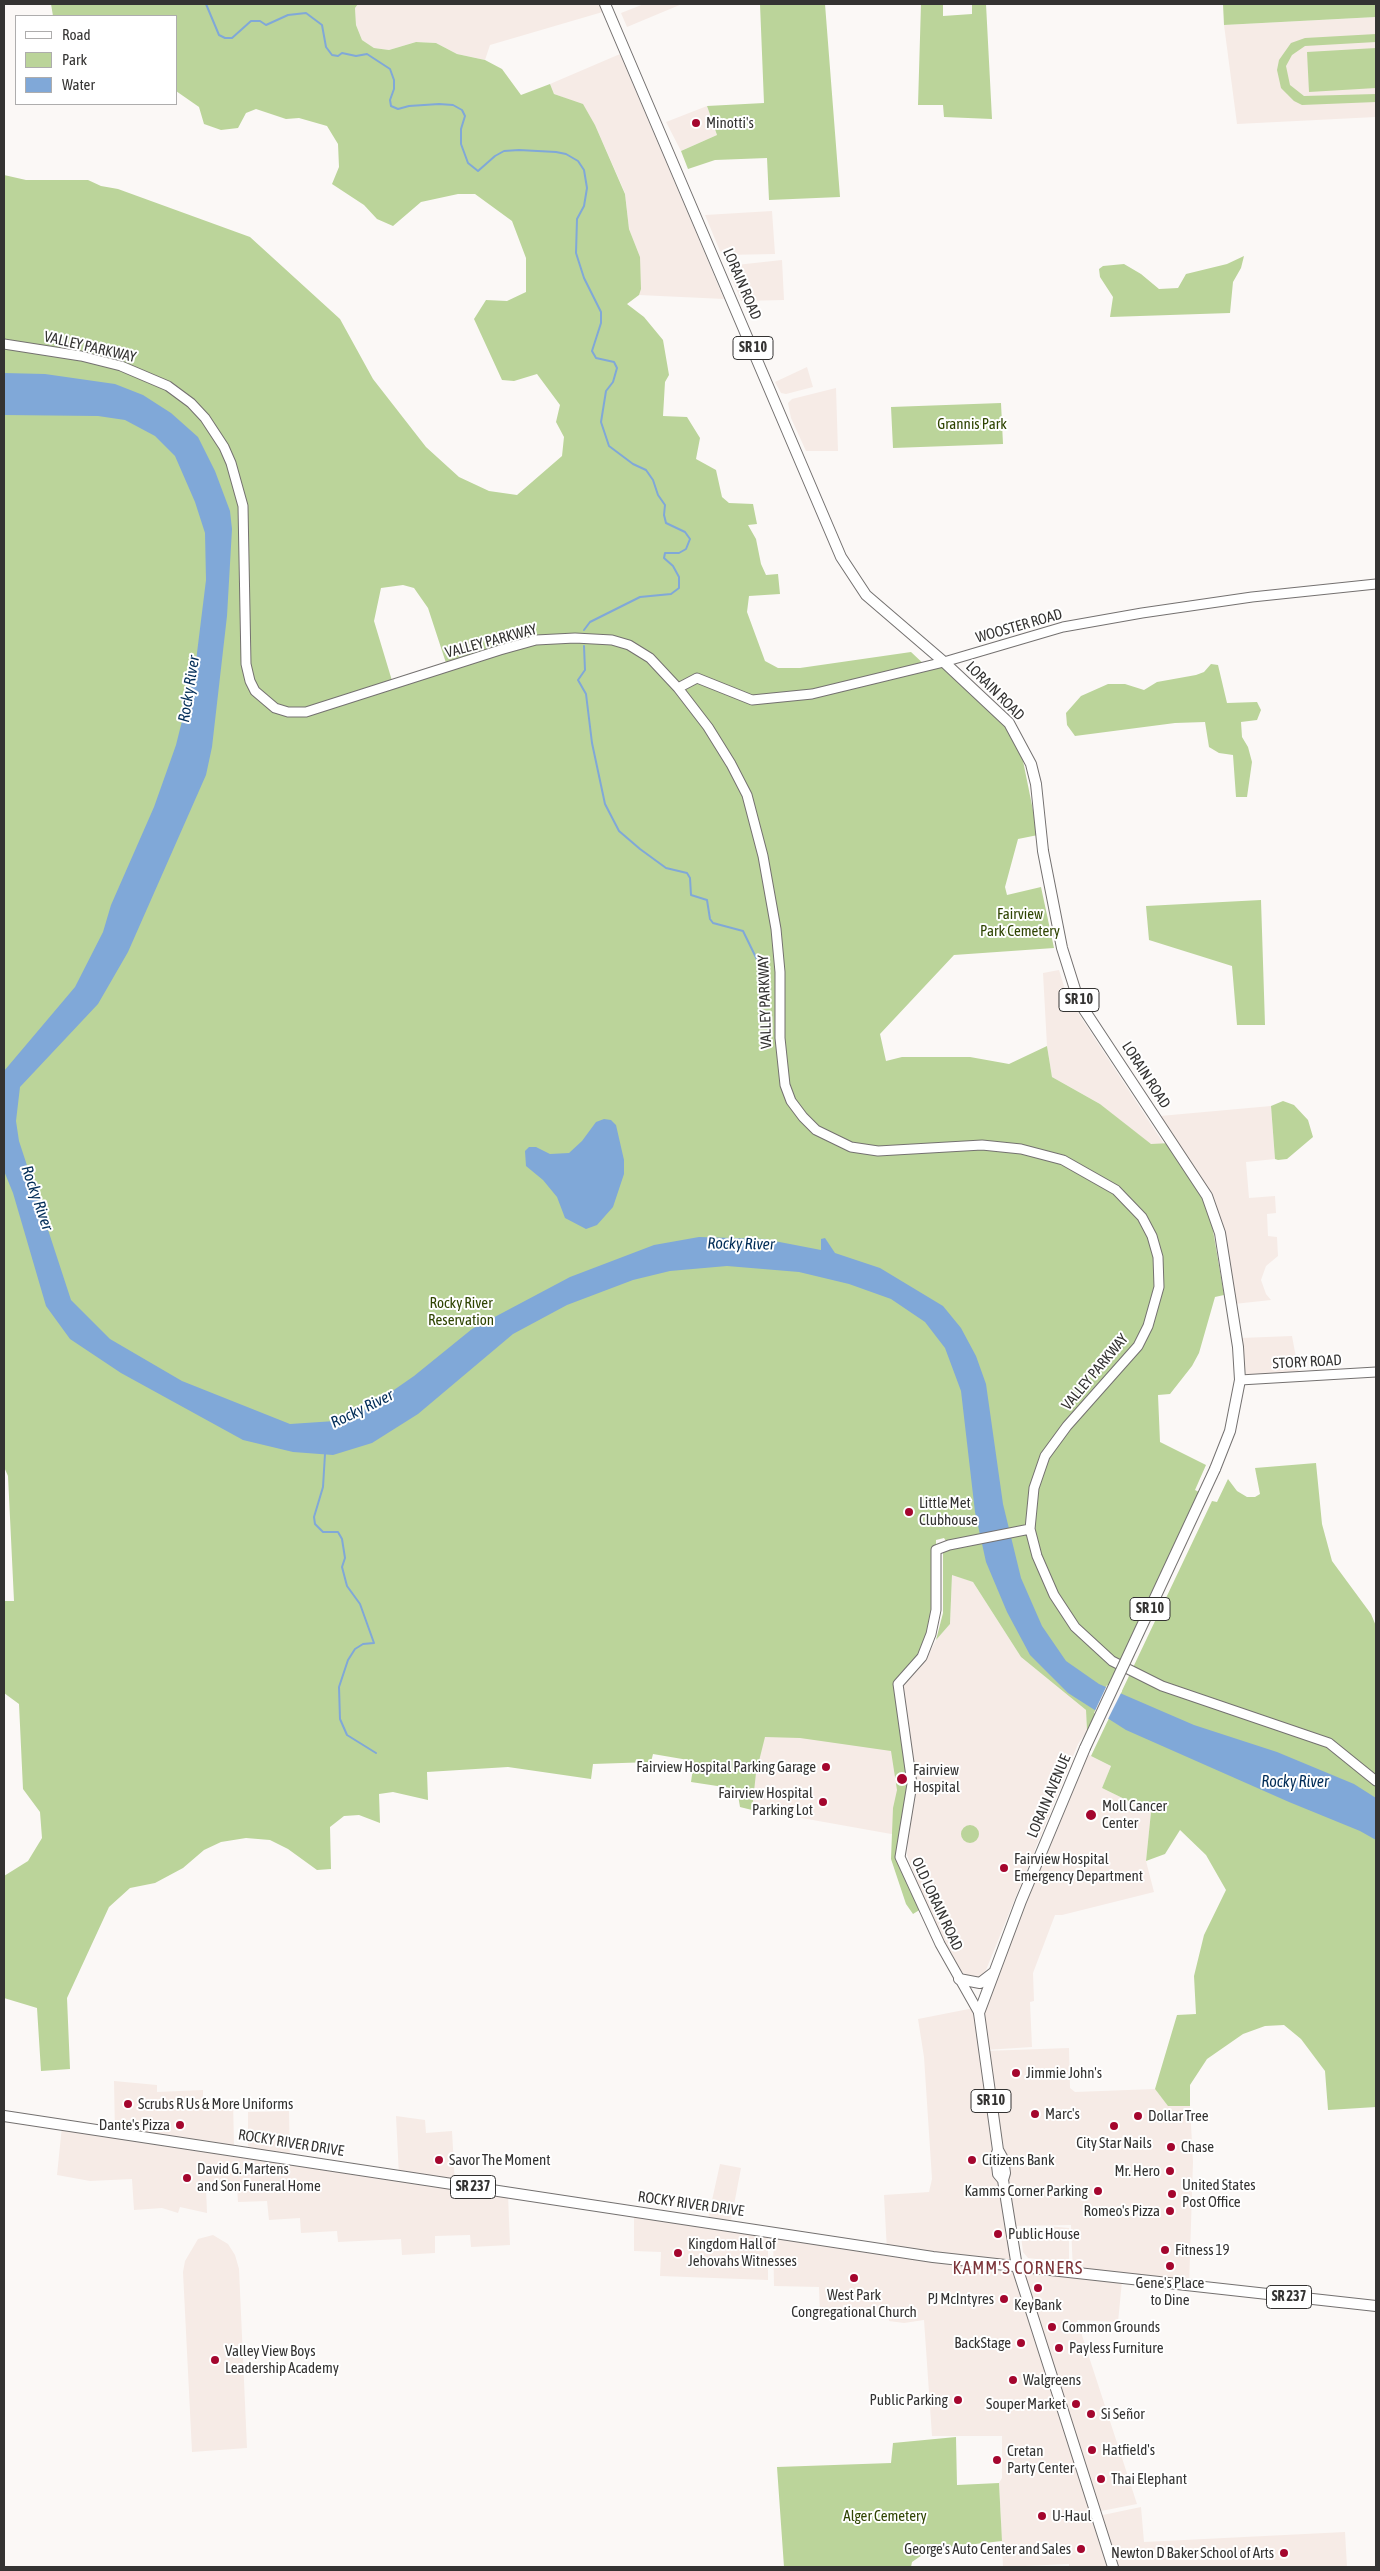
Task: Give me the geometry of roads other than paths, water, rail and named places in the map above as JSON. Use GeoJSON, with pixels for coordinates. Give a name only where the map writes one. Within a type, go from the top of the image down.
{"type":"FeatureCollection","features":[{"type":"Feature","properties":{"kind":"main road","name":"LORAIN ROAD"},"geometry":{"type":"LineString","coordinates":[[606,4],[842,557],[866,595],[944,662],[1009,723],[1031,764],[1036,784],[1043,851],[1066,964],[1079,1002],[1207,1196],[1220,1233],[1238,1347],[1240,1380],[1230,1431],[1215,1469]]}},
{"type":"Feature","properties":{"kind":"main road","name":"LORAIN AVENUE"},"geometry":{"type":"LineString","coordinates":[[1113,2567],[1017,2267],[1003,2180],[1005,2173],[1002,2155],[998,2150],[979,2013],[993,1972],[1085,1748],[1215,1469]]}},
{"type":"Feature","properties":{"kind":"main road"},"geometry":{"type":"LineString","coordinates":[[959,1979],[980,1983],[993,1972]]}},
{"type":"Feature","properties":{"kind":"main road","name":"ROCKY RIVER DRIVE"},"geometry":{"type":"LineString","coordinates":[[4,2116],[770,2230],[933,2257],[1376,2306]]}},
{"type":"Feature","properties":{"kind":"street","name":"VALLEY PARKWAY"},"geometry":{"type":"LineString","coordinates":[[4,344],[72,354],[121,366],[168,386],[192,403],[205,418],[232,463],[243,506],[246,664],[250,681],[255,691],[275,708],[288,712],[306,712],[536,640],[575,638],[612,640],[630,645],[650,658],[678,688],[725,752],[747,795],[756,824],[769,886],[776,936],[780,972],[780,1038],[785,1085],[791,1101],[803,1117],[816,1130],[850,1147],[878,1151],[982,1145],[1021,1149],[1063,1160],[1116,1190],[1142,1217],[1152,1236],[1158,1257],[1159,1287],[1148,1326],[1138,1346],[1067,1426],[1045,1456],[1034,1488],[1030,1529],[1037,1556],[1054,1595],[1075,1627],[1112,1661],[1162,1686],[1329,1743],[1376,1781]]}},
{"type":"Feature","properties":{"kind":"street","name":"WOOSTER ROAD"},"geometry":{"type":"LineString","coordinates":[[678,688],[697,678],[752,700],[812,694],[944,662],[1063,627],[1135,614],[1252,597],[1376,584]]}},
{"type":"Feature","properties":{"kind":"street","name":"STORY ROAD"},"geometry":{"type":"LineString","coordinates":[[1240,1380],[1376,1372]]}},
{"type":"Feature","properties":{"kind":"street","name":"OLD LORAIN ROAD"},"geometry":{"type":"LineString","coordinates":[[979,2013],[940,1944],[900,1857],[912,1784],[897,1692],[900,1680],[922,1657],[931,1634],[936,1610],[936,1550],[1030,1529]]}},
{"type":"Feature","properties":{"kind":"water","name":"Rocky River"},"geometry":{"type":"Polygon","coordinates":[[[4,373],[45,374],[115,384],[143,395],[171,413],[198,437],[215,471],[230,511],[232,529],[227,616],[212,747],[206,775],[128,952],[98,1004],[20,1087],[16,1121],[19,1141],[71,1300],[110,1339],[182,1381],[290,1424],[335,1421],[368,1408],[414,1376],[472,1329],[570,1277],[654,1245],[699,1237],[764,1239],[821,1250],[821,1239],[825,1238],[835,1253],[880,1268],[943,1306],[961,1328],[976,1356],[986,1384],[1003,1504],[1021,1578],[1042,1626],[1066,1661],[1099,1684],[1194,1725],[1277,1752],[1354,1784],[1376,1798],[1376,1840],[1360,1831],[1289,1802],[1126,1730],[1068,1693],[1030,1655],[1007,1612],[986,1562],[975,1512],[961,1391],[945,1348],[925,1322],[891,1299],[849,1284],[799,1272],[727,1266],[670,1271],[633,1280],[567,1305],[513,1334],[418,1414],[372,1443],[333,1455],[293,1452],[243,1440],[121,1373],[70,1339],[46,1306],[13,1193],[4,1171],[4,1071],[75,987],[103,932],[111,905],[154,807],[176,745],[195,669],[206,580],[205,533],[195,502],[175,456],[155,436],[125,420],[98,416],[4,415],[4,373]]]}},
{"type":"Feature","properties":{"kind":"water"},"geometry":{"type":"Polygon","coordinates":[[[604,1119],[611,1120],[616,1125],[624,1160],[624,1174],[613,1207],[597,1225],[586,1229],[565,1218],[557,1197],[543,1180],[526,1166],[525,1151],[529,1147],[536,1147],[550,1154],[569,1153],[582,1141],[596,1122],[604,1119]]]}},
{"type":"Feature","properties":{"kind":"waterway"},"geometry":{"type":"LineString","coordinates":[[206,4],[219,35],[225,38],[232,38],[251,21],[260,21],[266,25],[288,15],[306,13],[322,25],[326,47],[332,55],[338,56],[342,53],[356,56],[367,54],[390,69],[394,80],[394,89],[390,100],[391,106],[398,109],[409,106],[439,104],[453,105],[462,110],[465,116],[461,129],[461,144],[468,163],[478,171],[495,156],[504,151],[519,150],[566,154],[578,161],[584,170],[587,188],[584,206],[577,219],[576,253],[584,278],[601,312],[601,323],[592,351],[596,358],[614,362],[617,368],[613,382],[606,391],[601,422],[609,446],[633,464],[646,470],[653,480],[658,495],[665,505],[664,515],[666,523],[685,532],[690,539],[686,549],[679,553],[665,553],[664,558],[673,566],[679,577],[679,588],[671,594],[640,597],[590,622],[584,630]]}},
{"type":"Feature","properties":{"kind":"waterway"},"geometry":{"type":"LineString","coordinates":[[584,646],[585,670],[578,680],[586,694],[592,743],[605,804],[619,831],[666,868],[687,873],[690,878],[691,895],[707,900],[710,919],[713,923],[743,931],[768,982],[770,993]]}},
{"type":"Feature","properties":{"kind":"waterway"},"geometry":{"type":"LineString","coordinates":[[325,1454],[323,1487],[314,1517],[315,1524],[323,1532],[338,1532],[342,1539],[345,1558],[342,1567],[347,1586],[360,1604],[374,1643],[363,1644],[355,1649],[348,1660],[339,1687],[340,1719],[347,1735],[376,1753]]}},
{"type":"Feature","properties":{"kind":"place","name":"Minotti's"},"geometry":{"type":"Point","coordinates":[696,123]}},
{"type":"Feature","properties":{"kind":"place","name":"Little Met Clubhouse"},"geometry":{"type":"Point","coordinates":[909,1512]}},
{"type":"Feature","properties":{"kind":"place","name":"Fairview Hospital Parking Garage"},"geometry":{"type":"Point","coordinates":[826,1767]}},
{"type":"Feature","properties":{"kind":"place","name":"Fairview Hospital"},"geometry":{"type":"Point","coordinates":[902,1779]}},
{"type":"Feature","properties":{"kind":"place","name":"Fairview Hospital Parking Lot"},"geometry":{"type":"Point","coordinates":[823,1802]}},
{"type":"Feature","properties":{"kind":"place","name":"Moll Cancer Center"},"geometry":{"type":"Point","coordinates":[1091,1815]}},
{"type":"Feature","properties":{"kind":"place","name":"Fairview Hospital Emergency Department"},"geometry":{"type":"Point","coordinates":[1004,1868]}},
{"type":"Feature","properties":{"kind":"place","name":"Jimmie John's"},"geometry":{"type":"Point","coordinates":[1016,2073]}},
{"type":"Feature","properties":{"kind":"place","name":"Scrubs R Us & More Uniforms"},"geometry":{"type":"Point","coordinates":[128,2104]}},
{"type":"Feature","properties":{"kind":"place","name":"Marc's"},"geometry":{"type":"Point","coordinates":[1035,2114]}},
{"type":"Feature","properties":{"kind":"place","name":"Dollar Tree"},"geometry":{"type":"Point","coordinates":[1138,2116]}},
{"type":"Feature","properties":{"kind":"place","name":"Dante's Pizza"},"geometry":{"type":"Point","coordinates":[180,2125]}},
{"type":"Feature","properties":{"kind":"place","name":"City Star Nails"},"geometry":{"type":"Point","coordinates":[1114,2126]}},
{"type":"Feature","properties":{"kind":"place","name":"Chase"},"geometry":{"type":"Point","coordinates":[1171,2147]}},
{"type":"Feature","properties":{"kind":"place","name":"Savor The Moment"},"geometry":{"type":"Point","coordinates":[439,2160]}},
{"type":"Feature","properties":{"kind":"place","name":"Citizens Bank"},"geometry":{"type":"Point","coordinates":[972,2160]}},
{"type":"Feature","properties":{"kind":"place","name":"Mr. Hero"},"geometry":{"type":"Point","coordinates":[1170,2171]}},
{"type":"Feature","properties":{"kind":"place","name":"David G. Martens and Son Funeral Home"},"geometry":{"type":"Point","coordinates":[187,2178]}},
{"type":"Feature","properties":{"kind":"place","name":"Kamms Corner Parking"},"geometry":{"type":"Point","coordinates":[1098,2191]}},
{"type":"Feature","properties":{"kind":"place","name":"United States Post Office"},"geometry":{"type":"Point","coordinates":[1172,2194]}},
{"type":"Feature","properties":{"kind":"place","name":"Romeo's Pizza"},"geometry":{"type":"Point","coordinates":[1170,2211]}},
{"type":"Feature","properties":{"kind":"place","name":"Public House"},"geometry":{"type":"Point","coordinates":[998,2234]}},
{"type":"Feature","properties":{"kind":"place","name":"Fitness 19"},"geometry":{"type":"Point","coordinates":[1165,2250]}},
{"type":"Feature","properties":{"kind":"place","name":"Kingdom Hall of Jehovahs Witnesses"},"geometry":{"type":"Point","coordinates":[678,2253]}},
{"type":"Feature","properties":{"kind":"place","name":"Gene's Place to Dine"},"geometry":{"type":"Point","coordinates":[1170,2266]}},
{"type":"Feature","properties":{"kind":"place","name":"West Park Congregational Church"},"geometry":{"type":"Point","coordinates":[854,2278]}},
{"type":"Feature","properties":{"kind":"place","name":"KeyBank"},"geometry":{"type":"Point","coordinates":[1038,2288]}},
{"type":"Feature","properties":{"kind":"place","name":"PJ McIntyres"},"geometry":{"type":"Point","coordinates":[1004,2299]}},
{"type":"Feature","properties":{"kind":"place","name":"Common Grounds"},"geometry":{"type":"Point","coordinates":[1052,2327]}},
{"type":"Feature","properties":{"kind":"place","name":"BackStage"},"geometry":{"type":"Point","coordinates":[1021,2343]}},
{"type":"Feature","properties":{"kind":"place","name":"Payless Furniture"},"geometry":{"type":"Point","coordinates":[1059,2348]}},
{"type":"Feature","properties":{"kind":"place","name":"Valley View Boys Leadership Academy"},"geometry":{"type":"Point","coordinates":[215,2360]}},
{"type":"Feature","properties":{"kind":"place","name":"Walgreens"},"geometry":{"type":"Point","coordinates":[1013,2380]}},
{"type":"Feature","properties":{"kind":"place","name":"Public Parking"},"geometry":{"type":"Point","coordinates":[958,2400]}},
{"type":"Feature","properties":{"kind":"place","name":"Souper Market"},"geometry":{"type":"Point","coordinates":[1076,2404]}},
{"type":"Feature","properties":{"kind":"place","name":"Si Señor"},"geometry":{"type":"Point","coordinates":[1091,2414]}},
{"type":"Feature","properties":{"kind":"place","name":"Hatfield's"},"geometry":{"type":"Point","coordinates":[1092,2450]}},
{"type":"Feature","properties":{"kind":"place","name":"Cretan Party Center"},"geometry":{"type":"Point","coordinates":[997,2460]}},
{"type":"Feature","properties":{"kind":"place","name":"Thai Elephant"},"geometry":{"type":"Point","coordinates":[1101,2479]}},
{"type":"Feature","properties":{"kind":"place","name":"U-Haul"},"geometry":{"type":"Point","coordinates":[1042,2516]}},
{"type":"Feature","properties":{"kind":"place","name":"George's Auto Center and Sales"},"geometry":{"type":"Point","coordinates":[1081,2549]}},
{"type":"Feature","properties":{"kind":"place","name":"Newton D Baker School of Arts"},"geometry":{"type":"Point","coordinates":[1284,2553]}},
{"type":"Feature","properties":{"kind":"district","name":"KAMM'S CORNERS"},"geometry":{"type":"Point","coordinates":[1018,2268]}},
{"type":"Feature","properties":{"kind":"park label","name":"Grannis Park"},"geometry":{"type":"Point","coordinates":[972,424]}},
{"type":"Feature","properties":{"kind":"park label","name":"Fairview Park Cemetery"},"geometry":{"type":"Point","coordinates":[1020,922]}},
{"type":"Feature","properties":{"kind":"park label","name":"Rocky River Reservation"},"geometry":{"type":"Point","coordinates":[461,1312]}},
{"type":"Feature","properties":{"kind":"park label","name":"Alger Cemetery"},"geometry":{"type":"Point","coordinates":[885,2516]}}]}
